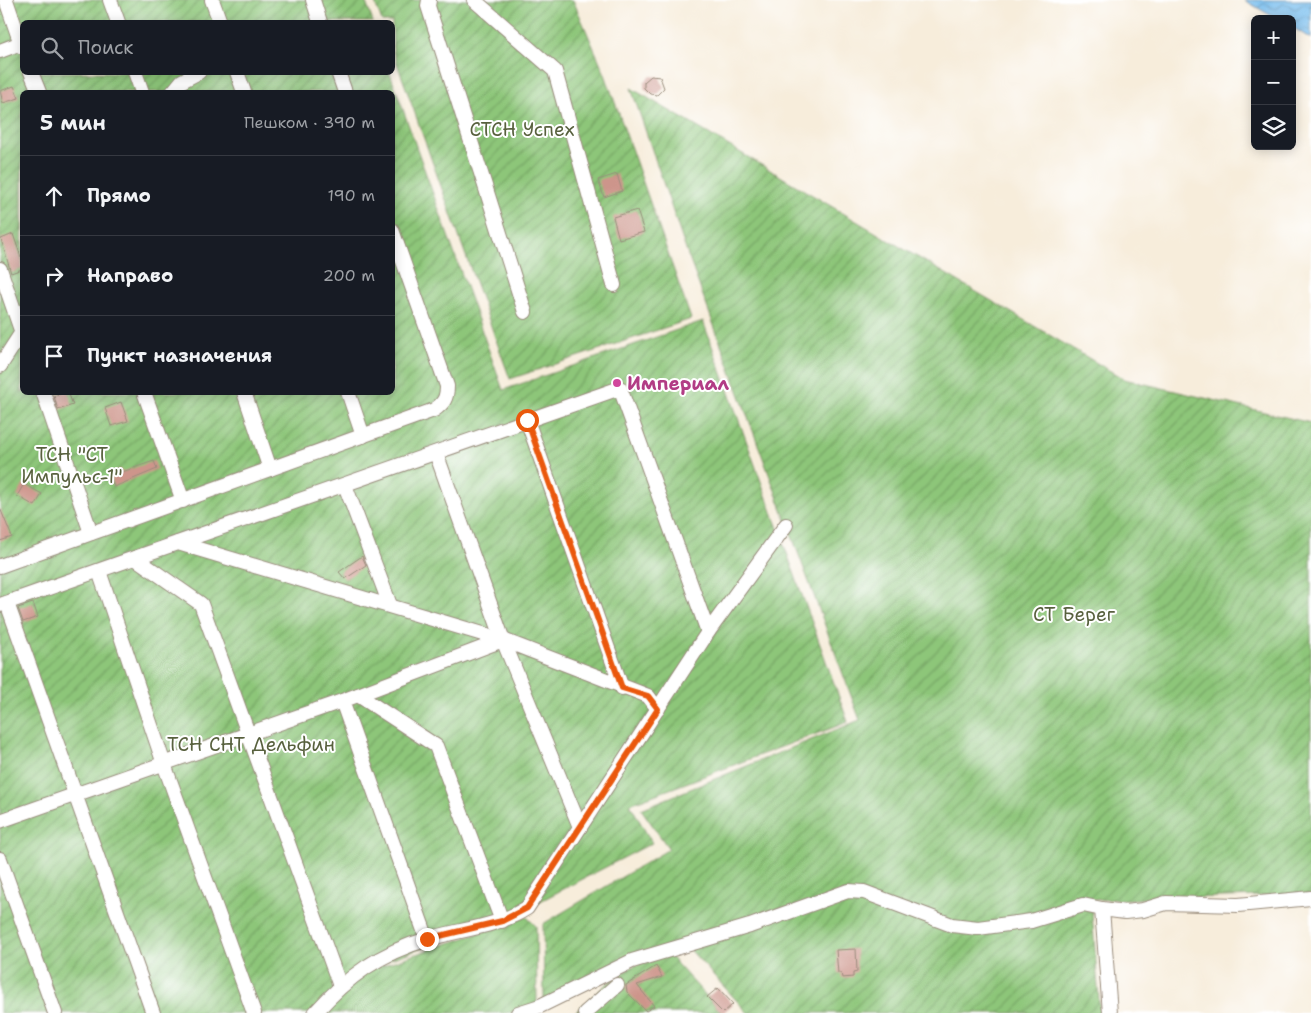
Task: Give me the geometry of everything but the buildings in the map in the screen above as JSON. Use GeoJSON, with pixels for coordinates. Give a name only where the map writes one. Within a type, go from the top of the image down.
{"type":"FeatureCollection","features":[{"type":"Feature","properties":{"kind":"street"},"geometry":{"type":"LineString","coordinates":[[6,0],[20,39]]}},
{"type":"Feature","properties":{"kind":"street"},"geometry":{"type":"LineString","coordinates":[[110,0],[117,20]]}},
{"type":"Feature","properties":{"kind":"street"},"geometry":{"type":"LineString","coordinates":[[212,0],[219,20]]}},
{"type":"Feature","properties":{"kind":"street"},"geometry":{"type":"LineString","coordinates":[[313,0],[319,20]]}},
{"type":"Feature","properties":{"kind":"street"},"geometry":{"type":"LineString","coordinates":[[429,0],[428,6],[525,312]]}},
{"type":"Feature","properties":{"kind":"street"},"geometry":{"type":"LineString","coordinates":[[474,0],[555,71],[614,286]]}},
{"type":"Feature","properties":{"kind":"street"},"geometry":{"type":"LineString","coordinates":[[0,51],[20,46]]}},
{"type":"Feature","properties":{"kind":"street"},"geometry":{"type":"LineString","coordinates":[[33,75],[37,90]]}},
{"type":"Feature","properties":{"kind":"street"},"geometry":{"type":"LineString","coordinates":[[136,75],[141,90]]}},
{"type":"Feature","properties":{"kind":"street"},"geometry":{"type":"LineString","coordinates":[[175,90],[182,81],[193,75]]}},
{"type":"Feature","properties":{"kind":"street"},"geometry":{"type":"LineString","coordinates":[[238,75],[243,90]]}},
{"type":"Feature","properties":{"kind":"street"},"geometry":{"type":"LineString","coordinates":[[339,75],[344,90]]}},
{"type":"Feature","properties":{"kind":"street"},"geometry":{"type":"LineString","coordinates":[[0,566],[364,436],[434,410],[443,404],[447,396],[447,386],[395,239]]}},
{"type":"Feature","properties":{"kind":"street"},"geometry":{"type":"LineString","coordinates":[[0,269],[20,327]]}},
{"type":"Feature","properties":{"kind":"street"},"geometry":{"type":"LineString","coordinates":[[0,366],[20,336]]}},
{"type":"Feature","properties":{"kind":"street"},"geometry":{"type":"LineString","coordinates":[[153,1013],[76,794],[4,604],[620,388],[708,632]]}},
{"type":"Feature","properties":{"kind":"street"},"geometry":{"type":"LineString","coordinates":[[44,395],[91,534]]}},
{"type":"Feature","properties":{"kind":"street"},"geometry":{"type":"LineString","coordinates":[[145,395],[183,501]]}},
{"type":"Feature","properties":{"kind":"street"},"geometry":{"type":"LineString","coordinates":[[245,395],[270,470]]}},
{"type":"Feature","properties":{"kind":"street"},"geometry":{"type":"LineString","coordinates":[[349,395],[364,436]]}},
{"type":"Feature","properties":{"kind":"street"},"geometry":{"type":"LineString","coordinates":[[527,420],[622,688]]}},
{"type":"Feature","properties":{"kind":"street"},"geometry":{"type":"LineString","coordinates":[[436,453],[503,640],[580,827]]}},
{"type":"Feature","properties":{"kind":"street"},"geometry":{"type":"LineString","coordinates":[[345,485],[390,605]]}},
{"type":"Feature","properties":{"kind":"street"},"geometry":{"type":"LineString","coordinates":[[315,1013],[340,986],[357,972],[381,958],[427,939],[502,921],[527,908],[708,632],[786,525]]}},
{"type":"Feature","properties":{"kind":"street"},"geometry":{"type":"LineString","coordinates":[[178,543],[503,640],[622,688],[648,696],[658,709]]}},
{"type":"Feature","properties":{"kind":"street"},"geometry":{"type":"LineString","coordinates":[[135,558],[201,604],[340,986]]}},
{"type":"Feature","properties":{"kind":"street"},"geometry":{"type":"LineString","coordinates":[[99,571],[164,764],[254,1013]]}},
{"type":"Feature","properties":{"kind":"street"},"geometry":{"type":"LineString","coordinates":[[0,820],[342,701],[503,640]]}},
{"type":"Feature","properties":{"kind":"street"},"geometry":{"type":"LineString","coordinates":[[358,695],[436,746],[502,921]]}},
{"type":"Feature","properties":{"kind":"street"},"geometry":{"type":"LineString","coordinates":[[342,701],[427,939]]}},
{"type":"Feature","properties":{"kind":"street"},"geometry":{"type":"LineString","coordinates":[[0,859],[55,1013]]}},
{"type":"Feature","properties":{"kind":"street"},"geometry":{"type":"LineString","coordinates":[[518,1013],[540,1006],[632,961],[738,930],[848,891],[864,892],[952,925],[978,928],[1032,921],[1083,905],[1125,912],[1143,910],[1166,903],[1238,904],[1311,898]]}},
{"type":"Feature","properties":{"kind":"street"},"geometry":{"type":"LineString","coordinates":[[1102,909],[1110,1013]]}},
{"type":"Feature","properties":{"kind":"street"},"geometry":{"type":"LineString","coordinates":[[585,1013],[618,985]]}},
{"type":"Feature","properties":{"kind":"green space","name":"ТСН СНТ Дельфин"},"geometry":{"type":"Polygon","coordinates":[[[0,0],[365,0],[372,20],[20,20],[20,75],[391,75],[503,390],[703,321],[848,722],[630,804],[652,843],[502,921],[367,967],[314,1013],[0,1013],[0,0]]]}},
{"type":"Feature","properties":{"kind":"green space","name":"СТСН Успех"},"geometry":{"type":"Polygon","coordinates":[[[374,0],[573,0],[605,74],[691,319],[510,379],[395,58],[395,20],[381,20],[374,0]]]}},
{"type":"Feature","properties":{"kind":"green space","name":"СТ Берег"},"geometry":{"type":"Polygon","coordinates":[[[631,88],[1124,379],[1311,423],[1311,895],[1091,900],[1100,1013],[748,1013],[683,942],[544,1001],[543,924],[669,849],[641,809],[860,720],[686,250],[631,88]]]}},
{"type":"Feature","properties":{"kind":"green space"},"geometry":{"type":"Polygon","coordinates":[[[527,917],[536,926],[537,1005],[524,1011],[505,1013],[321,1013],[368,970],[527,917]]]}},
{"type":"Feature","properties":{"kind":"green space"},"geometry":{"type":"Polygon","coordinates":[[[665,951],[722,1013],[574,1013],[618,974],[665,951]]]}},
{"type":"Feature","properties":{"kind":"water"},"geometry":{"type":"Polygon","coordinates":[[[1244,0],[1311,0],[1311,39],[1296,30],[1296,15],[1270,15],[1244,0]]]}},
{"type":"Feature","properties":{"kind":"place","name":"Империал"},"geometry":{"type":"Point","coordinates":[617,383]}},
{"type":"Feature","properties":{"kind":"route"},"geometry":{"type":"LineString","coordinates":[[427,939],[502,921],[527,908],[658,709],[648,696],[622,688],[527,420]]}},
{"type":"Feature","properties":{"kind":"park label","name":"ТСН \"СТ Импульс-1\""},"geometry":{"type":"Point","coordinates":[72,465]}}]}
